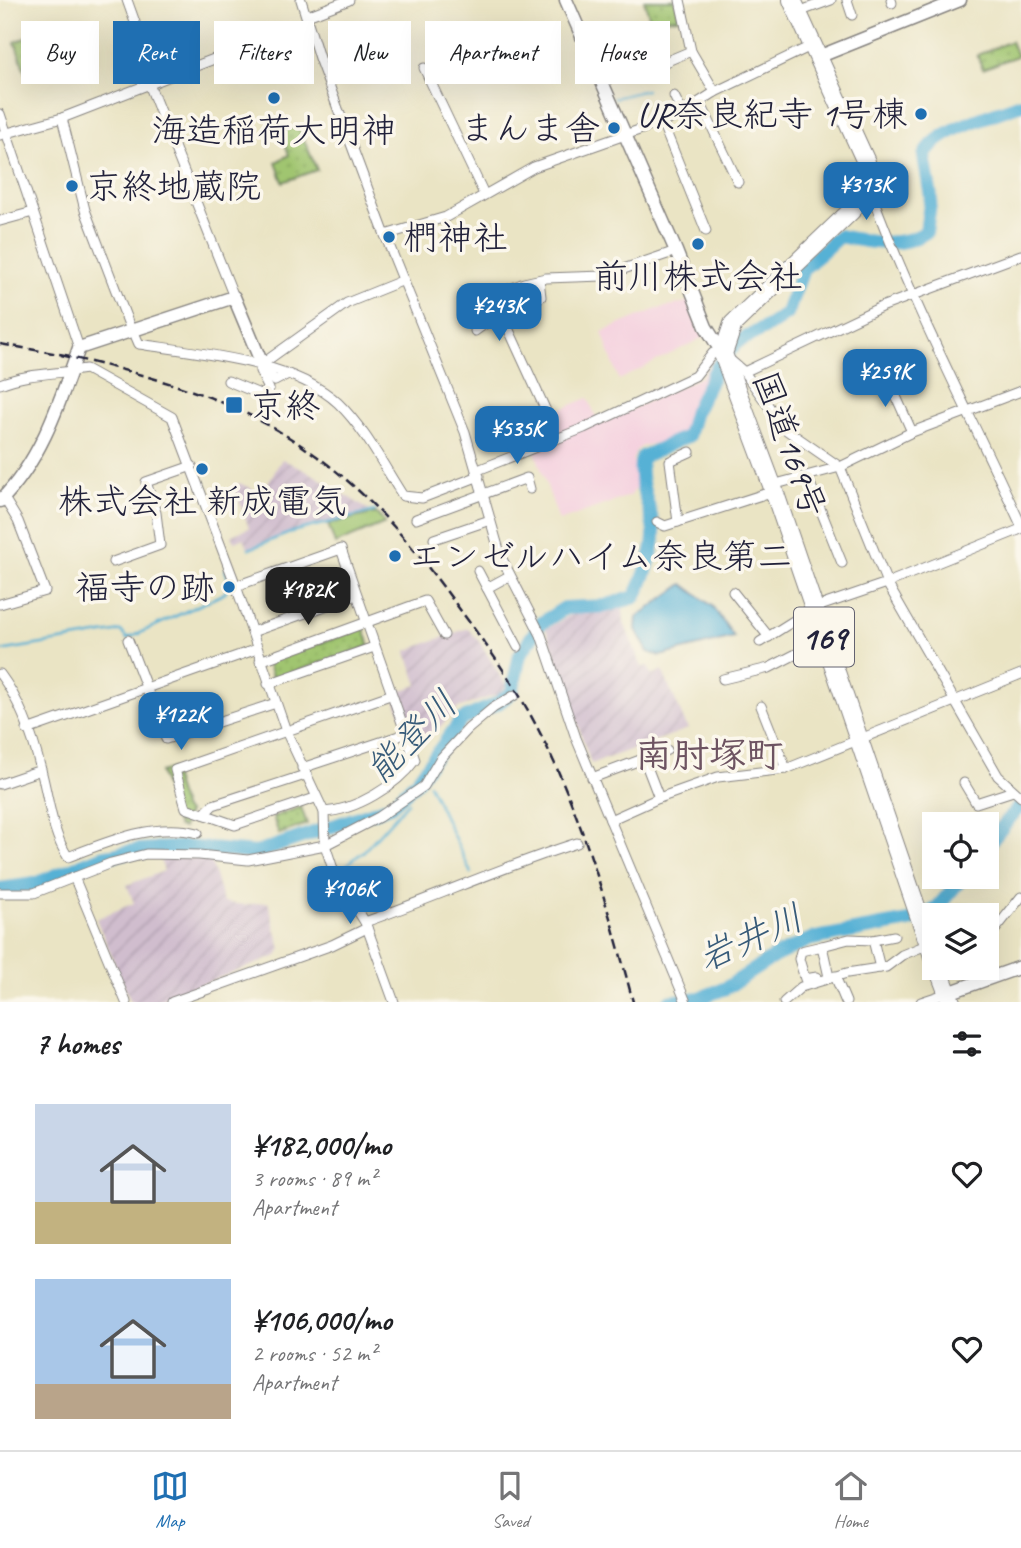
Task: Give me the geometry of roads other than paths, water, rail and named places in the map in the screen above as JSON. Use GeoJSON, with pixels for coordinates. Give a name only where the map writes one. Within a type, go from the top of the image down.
{"type":"FeatureCollection","features":[{"type":"Feature","properties":{"kind":"highway"},"geometry":{"type":"LineString","coordinates":[[795,6],[866,162],[867,177],[863,192]]}},
{"type":"Feature","properties":{"kind":"highway","name":"国道169号"},"geometry":{"type":"LineString","coordinates":[[863,192],[851,211],[733,324],[723,354],[737,372],[773,488],[922,923]]}},
{"type":"Feature","properties":{"kind":"highway"},"geometry":{"type":"LineString","coordinates":[[942,980],[949,998]]}},
{"type":"Feature","properties":{"kind":"street"},"geometry":{"type":"LineString","coordinates":[[127,0],[133,21]]}},
{"type":"Feature","properties":{"kind":"street"},"geometry":{"type":"LineString","coordinates":[[301,0],[385,234],[478,473],[509,576],[537,628],[592,778],[685,1002]]}},
{"type":"Feature","properties":{"kind":"street"},"geometry":{"type":"LineString","coordinates":[[200,62],[349,0]]}},
{"type":"Feature","properties":{"kind":"street"},"geometry":{"type":"LineString","coordinates":[[566,0],[575,21]]}},
{"type":"Feature","properties":{"kind":"street"},"geometry":{"type":"LineString","coordinates":[[680,0],[691,51],[715,92]]}},
{"type":"Feature","properties":{"kind":"street"},"geometry":{"type":"LineString","coordinates":[[795,6],[831,0]]}},
{"type":"Feature","properties":{"kind":"street"},"geometry":{"type":"LineString","coordinates":[[847,0],[852,15]]}},
{"type":"Feature","properties":{"kind":"street"},"geometry":{"type":"LineString","coordinates":[[385,234],[446,217],[534,167],[662,122],[715,92],[816,51],[936,5],[960,0]]}},
{"type":"Feature","properties":{"kind":"street"},"geometry":{"type":"LineString","coordinates":[[670,60],[691,51]]}},
{"type":"Feature","properties":{"kind":"street"},"geometry":{"type":"LineString","coordinates":[[424,68],[484,194]]}},
{"type":"Feature","properties":{"kind":"street"},"geometry":{"type":"LineString","coordinates":[[3,134],[62,118],[147,84]]}},
{"type":"Feature","properties":{"kind":"street"},"geometry":{"type":"LineString","coordinates":[[153,84],[268,385],[262,395],[228,381]]}},
{"type":"Feature","properties":{"kind":"street"},"geometry":{"type":"LineString","coordinates":[[603,84],[676,251],[706,327],[723,354]]}},
{"type":"Feature","properties":{"kind":"street"},"geometry":{"type":"LineString","coordinates":[[674,96],[682,112]]}},
{"type":"Feature","properties":{"kind":"street"},"geometry":{"type":"LineString","coordinates":[[700,102],[738,182]]}},
{"type":"Feature","properties":{"kind":"street"},"geometry":{"type":"LineString","coordinates":[[0,114],[3,134],[33,212],[79,348],[47,430],[23,473],[2,499],[18,521],[45,591],[0,604]]}},
{"type":"Feature","properties":{"kind":"street"},"geometry":{"type":"LineString","coordinates":[[62,118],[85,210],[139,344],[259,364],[288,374],[338,403],[365,437],[403,496],[422,498],[584,428],[695,376],[713,353],[723,354]]}},
{"type":"Feature","properties":{"kind":"street"},"geometry":{"type":"LineString","coordinates":[[662,122],[706,231]]}},
{"type":"Feature","properties":{"kind":"street"},"geometry":{"type":"LineString","coordinates":[[760,642],[814,608],[887,583],[1021,527],[968,410],[911,296],[873,198],[863,192]]}},
{"type":"Feature","properties":{"kind":"street"},"geometry":{"type":"LineString","coordinates":[[0,222],[33,212]]}},
{"type":"Feature","properties":{"kind":"street"},"geometry":{"type":"LineString","coordinates":[[484,300],[539,280],[603,276],[676,251]]}},
{"type":"Feature","properties":{"kind":"street"},"geometry":{"type":"LineString","coordinates":[[1017,794],[998,776],[887,583],[840,467],[785,429],[737,372],[911,296],[1021,255]]}},
{"type":"Feature","properties":{"kind":"street"},"geometry":{"type":"LineString","coordinates":[[475,331],[541,297],[539,280]]}},
{"type":"Feature","properties":{"kind":"street"},"geometry":{"type":"LineString","coordinates":[[259,364],[347,303],[404,281]]}},
{"type":"Feature","properties":{"kind":"street"},"geometry":{"type":"LineString","coordinates":[[79,348],[233,297]]}},
{"type":"Feature","properties":{"kind":"street"},"geometry":{"type":"LineString","coordinates":[[500,317],[547,413]]}},
{"type":"Feature","properties":{"kind":"street"},"geometry":{"type":"LineString","coordinates":[[0,384],[21,376],[54,376],[86,369],[172,417],[236,586],[275,703],[323,816],[325,842],[335,875],[366,925],[394,1002]]}},
{"type":"Feature","properties":{"kind":"street"},"geometry":{"type":"LineString","coordinates":[[866,373],[886,374],[912,432]]}},
{"type":"Feature","properties":{"kind":"street"},"geometry":{"type":"LineString","coordinates":[[657,522],[665,526],[840,467],[912,432],[1021,391]]}},
{"type":"Feature","properties":{"kind":"street"},"geometry":{"type":"LineString","coordinates":[[678,522],[670,461],[690,452]]}},
{"type":"Feature","properties":{"kind":"street"},"geometry":{"type":"LineString","coordinates":[[113,562],[160,545],[146,482],[192,466]]}},
{"type":"Feature","properties":{"kind":"street"},"geometry":{"type":"LineString","coordinates":[[807,476],[842,563]]}},
{"type":"Feature","properties":{"kind":"street"},"geometry":{"type":"LineString","coordinates":[[416,519],[527,478],[530,489]]}},
{"type":"Feature","properties":{"kind":"street"},"geometry":{"type":"LineString","coordinates":[[433,539],[490,520]]}},
{"type":"Feature","properties":{"kind":"street"},"geometry":{"type":"LineString","coordinates":[[236,586],[341,549],[415,760],[393,783],[339,811],[323,816]]}},
{"type":"Feature","properties":{"kind":"street"},"geometry":{"type":"LineString","coordinates":[[478,571],[518,647]]}},
{"type":"Feature","properties":{"kind":"street"},"geometry":{"type":"LineString","coordinates":[[487,588],[509,576]]}},
{"type":"Feature","properties":{"kind":"street"},"geometry":{"type":"LineString","coordinates":[[733,592],[769,637]]}},
{"type":"Feature","properties":{"kind":"street"},"geometry":{"type":"LineString","coordinates":[[251,632],[356,594]]}},
{"type":"Feature","properties":{"kind":"street"},"geometry":{"type":"LineString","coordinates":[[260,660],[425,601],[444,635]]}},
{"type":"Feature","properties":{"kind":"street"},"geometry":{"type":"LineString","coordinates":[[723,679],[769,668],[825,639]]}},
{"type":"Feature","properties":{"kind":"street"},"geometry":{"type":"LineString","coordinates":[[128,640],[144,688],[166,739],[275,703]]}},
{"type":"Feature","properties":{"kind":"street"},"geometry":{"type":"LineString","coordinates":[[268,684],[374,647]]}},
{"type":"Feature","properties":{"kind":"street"},"geometry":{"type":"LineString","coordinates":[[27,730],[257,649]]}},
{"type":"Feature","properties":{"kind":"street"},"geometry":{"type":"LineString","coordinates":[[0,674],[16,698],[41,770],[51,815],[68,857],[151,831],[173,827],[198,833]]}},
{"type":"Feature","properties":{"kind":"street"},"geometry":{"type":"LineString","coordinates":[[610,820],[659,798],[718,777],[786,769],[1021,674]]}},
{"type":"Feature","properties":{"kind":"street"},"geometry":{"type":"LineString","coordinates":[[315,798],[236,825],[186,808],[176,770],[390,695]]}},
{"type":"Feature","properties":{"kind":"street"},"geometry":{"type":"LineString","coordinates":[[0,893],[34,893],[146,854],[199,855],[248,860],[325,842],[379,817],[424,786],[440,759],[468,729],[493,708],[515,695]]}},
{"type":"Feature","properties":{"kind":"street"},"geometry":{"type":"LineString","coordinates":[[761,706],[786,769]]}},
{"type":"Feature","properties":{"kind":"street"},"geometry":{"type":"LineString","coordinates":[[204,814],[213,805],[405,734]]}},
{"type":"Feature","properties":{"kind":"street"},"geometry":{"type":"LineString","coordinates":[[592,778],[667,750]]}},
{"type":"Feature","properties":{"kind":"street"},"geometry":{"type":"LineString","coordinates":[[644,759],[659,798]]}},
{"type":"Feature","properties":{"kind":"street"},"geometry":{"type":"LineString","coordinates":[[0,784],[41,770]]}},
{"type":"Feature","properties":{"kind":"street"},"geometry":{"type":"LineString","coordinates":[[964,783],[976,803],[1017,794]]}},
{"type":"Feature","properties":{"kind":"street"},"geometry":{"type":"LineString","coordinates":[[172,1002],[332,945],[366,925],[453,891],[496,869],[577,844]]}},
{"type":"Feature","properties":{"kind":"street"},"geometry":{"type":"LineString","coordinates":[[74,877],[126,1002]]}},
{"type":"Feature","properties":{"kind":"street"},"geometry":{"type":"LineString","coordinates":[[999,925],[1021,897]]}},
{"type":"Feature","properties":{"kind":"street"},"geometry":{"type":"LineString","coordinates":[[828,977],[805,979],[799,958],[801,951],[849,939],[873,940],[894,936]]}},
{"type":"Feature","properties":{"kind":"street"},"geometry":{"type":"LineString","coordinates":[[873,940],[880,968]]}},
{"type":"Feature","properties":{"kind":"street"},"geometry":{"type":"LineString","coordinates":[[822,946],[828,977],[846,1002]]}},
{"type":"Feature","properties":{"kind":"street"},"geometry":{"type":"LineString","coordinates":[[784,1002],[801,986],[828,977],[880,968],[922,955]]}},
{"type":"Feature","properties":{"kind":"street"},"geometry":{"type":"LineString","coordinates":[[999,971],[1021,967]]}},
{"type":"Feature","properties":{"kind":"street"},"geometry":{"type":"LineString","coordinates":[[921,1002],[949,998],[973,980]]}},
{"type":"Feature","properties":{"kind":"water"},"geometry":{"type":"Polygon","coordinates":[[[683,584],[712,606],[734,637],[660,656],[648,652],[636,629],[637,617],[683,584]]]}},
{"type":"Feature","properties":{"kind":"waterway"},"geometry":{"type":"LineString","coordinates":[[722,84],[757,67]]}},
{"type":"Feature","properties":{"kind":"waterway"},"geometry":{"type":"LineString","coordinates":[[614,98],[646,90]]}},
{"type":"Feature","properties":{"kind":"waterway"},"geometry":{"type":"LineString","coordinates":[[683,106],[704,94]]}},
{"type":"Feature","properties":{"kind":"waterway","name":"能登川"},"geometry":{"type":"LineString","coordinates":[[0,889],[35,884],[101,857],[139,850],[185,847],[256,853],[390,806],[417,781],[461,720],[498,703],[512,692],[520,655],[540,624],[565,608],[605,606],[635,597],[648,565],[654,540],[653,523],[641,476],[642,457],[688,436],[695,411],[717,367],[737,342],[787,313],[803,269],[839,236],[884,243],[906,241],[926,232],[931,197],[924,156],[931,146],[953,131],[1021,104]]}},
{"type":"Feature","properties":{"kind":"waterway"},"geometry":{"type":"LineString","coordinates":[[628,129],[677,110]]}},
{"type":"Feature","properties":{"kind":"waterway"},"geometry":{"type":"LineString","coordinates":[[249,549],[295,531],[375,511]]}},
{"type":"Feature","properties":{"kind":"waterway"},"geometry":{"type":"LineString","coordinates":[[0,651],[121,631],[127,639],[225,593],[229,582],[225,569]]}},
{"type":"Feature","properties":{"kind":"waterway"},"geometry":{"type":"LineString","coordinates":[[429,784],[471,873]]}},
{"type":"Feature","properties":{"kind":"waterway"},"geometry":{"type":"LineString","coordinates":[[339,871],[364,851],[408,802]]}},
{"type":"Feature","properties":{"kind":"waterway","name":"岩井川"},"geometry":{"type":"LineString","coordinates":[[999,831],[1021,804]]}},
{"type":"Feature","properties":{"kind":"waterway","name":"岩井川"},"geometry":{"type":"LineString","coordinates":[[669,1002],[700,998],[726,988],[775,956],[811,939],[909,921],[935,910],[953,889]]}},
{"type":"Feature","properties":{"kind":"railway"},"geometry":{"type":"LineString","coordinates":[[0,344],[71,356]]}},
{"type":"Feature","properties":{"kind":"railway"},"geometry":{"type":"LineString","coordinates":[[61,355],[193,391],[266,424],[321,459],[345,479],[368,499],[410,545],[492,654],[521,698],[547,747],[590,855],[633,1002]]}},
{"type":"Feature","properties":{"kind":"place","name":"海造稲荷大明神"},"geometry":{"type":"Point","coordinates":[274,98]}},
{"type":"Feature","properties":{"kind":"place","name":"UR奈良紀寺 1号棟"},"geometry":{"type":"Point","coordinates":[921,114]}},
{"type":"Feature","properties":{"kind":"place","name":"まんま舎"},"geometry":{"type":"Point","coordinates":[614,128]}},
{"type":"Feature","properties":{"kind":"place","name":"京終地蔵院"},"geometry":{"type":"Point","coordinates":[72,186]}},
{"type":"Feature","properties":{"kind":"place","name":"椚神社"},"geometry":{"type":"Point","coordinates":[389,237]}},
{"type":"Feature","properties":{"kind":"place","name":"前川株式会社"},"geometry":{"type":"Point","coordinates":[698,244]}},
{"type":"Feature","properties":{"kind":"place","name":"京終"},"geometry":{"type":"Point","coordinates":[234,405]}},
{"type":"Feature","properties":{"kind":"place","name":"株式会社 新成電気"},"geometry":{"type":"Point","coordinates":[202,469]}},
{"type":"Feature","properties":{"kind":"place","name":"エンゼルハイム奈良第二"},"geometry":{"type":"Point","coordinates":[395,556]}},
{"type":"Feature","properties":{"kind":"place","name":"福寺の跡"},"geometry":{"type":"Point","coordinates":[229,587]}},
{"type":"Feature","properties":{"kind":"district","name":"南肘塚町"},"geometry":{"type":"Point","coordinates":[709,754]}}]}
